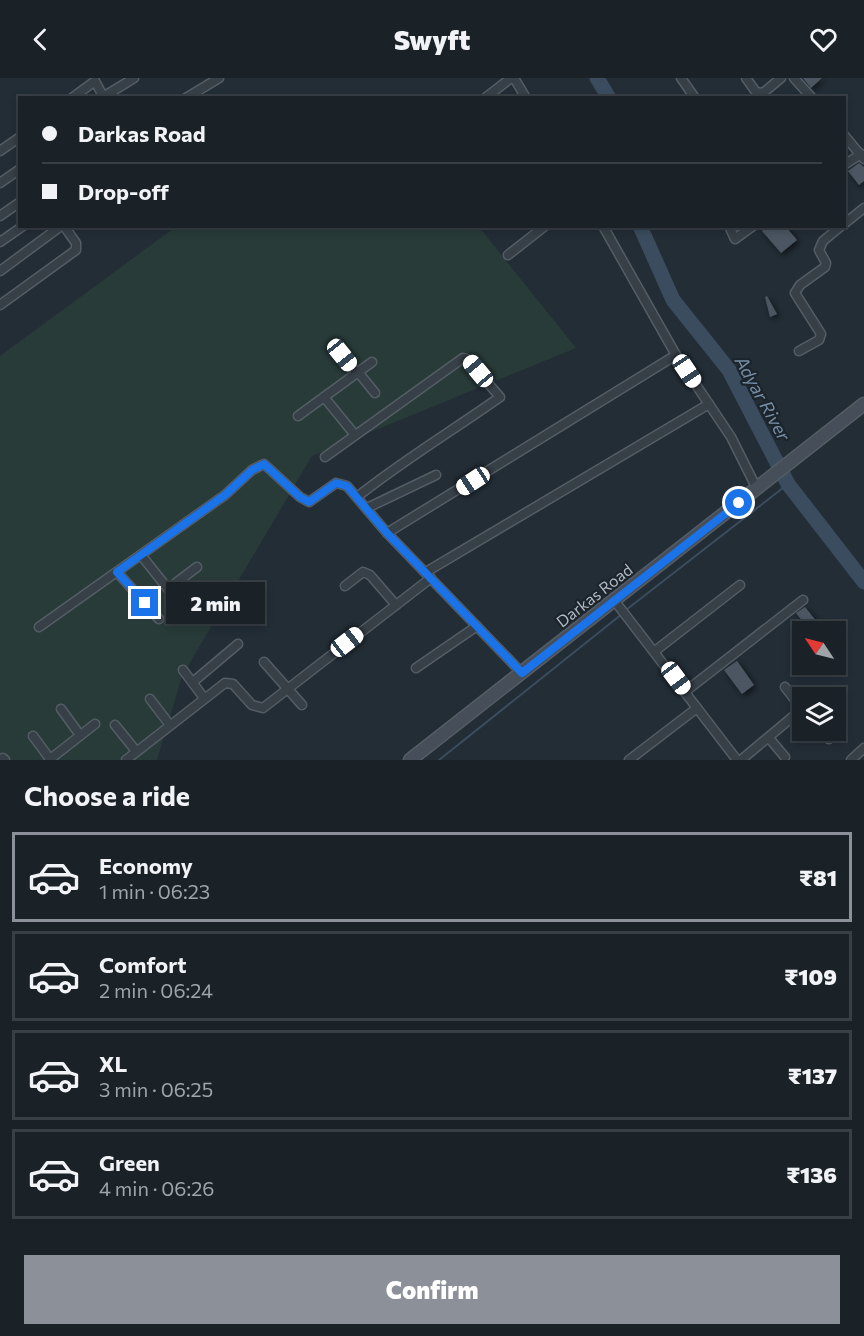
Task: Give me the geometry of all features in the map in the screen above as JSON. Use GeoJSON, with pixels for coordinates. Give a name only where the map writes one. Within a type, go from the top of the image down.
{"type":"FeatureCollection","features":[{"type":"Feature","properties":{"kind":"main road","name":"Darkas Road"},"geometry":{"type":"LineString","coordinates":[[410,760],[522,673],[620,607],[762,485],[864,404]]}},
{"type":"Feature","properties":{"kind":"street"},"geometry":{"type":"LineString","coordinates":[[105,96],[134,78]]}},
{"type":"Feature","properties":{"kind":"street"},"geometry":{"type":"LineString","coordinates":[[189,96],[219,78]]}},
{"type":"Feature","properties":{"kind":"street"},"geometry":{"type":"LineString","coordinates":[[488,96],[513,78],[525,96]]}},
{"type":"Feature","properties":{"kind":"street"},"geometry":{"type":"LineString","coordinates":[[681,78],[694,96]]}},
{"type":"Feature","properties":{"kind":"street"},"geometry":{"type":"LineString","coordinates":[[746,78],[756,92],[763,93],[781,78]]}},
{"type":"Feature","properties":{"kind":"street"},"geometry":{"type":"LineString","coordinates":[[794,78],[810,96]]}},
{"type":"Feature","properties":{"kind":"street"},"geometry":{"type":"LineString","coordinates":[[75,96],[95,81],[102,96]]}},
{"type":"Feature","properties":{"kind":"street"},"geometry":{"type":"LineString","coordinates":[[846,137],[862,157],[846,164]]}},
{"type":"Feature","properties":{"kind":"street"},"geometry":{"type":"LineString","coordinates":[[0,151],[18,138]]}},
{"type":"Feature","properties":{"kind":"street"},"geometry":{"type":"LineString","coordinates":[[0,183],[18,170]]}},
{"type":"Feature","properties":{"kind":"street"},"geometry":{"type":"LineString","coordinates":[[0,216],[18,203]]}},
{"type":"Feature","properties":{"kind":"street"},"geometry":{"type":"LineString","coordinates":[[846,222],[864,208]]}},
{"type":"Feature","properties":{"kind":"street"},"geometry":{"type":"LineString","coordinates":[[0,242],[19,228]]}},
{"type":"Feature","properties":{"kind":"street"},"geometry":{"type":"LineString","coordinates":[[0,271],[59,228]]}},
{"type":"Feature","properties":{"kind":"street"},"geometry":{"type":"LineString","coordinates":[[0,305],[76,250],[76,243],[64,228]]}},
{"type":"Feature","properties":{"kind":"street"},"geometry":{"type":"LineString","coordinates":[[508,255],[542,228]]}},
{"type":"Feature","properties":{"kind":"street"},"geometry":{"type":"LineString","coordinates":[[604,228],[676,354],[762,485]]}},
{"type":"Feature","properties":{"kind":"street"},"geometry":{"type":"LineString","coordinates":[[730,228],[735,239],[750,228]]}},
{"type":"Feature","properties":{"kind":"street"},"geometry":{"type":"LineString","coordinates":[[800,351],[819,340],[821,334],[795,293],[800,285],[825,267],[826,263],[819,250],[820,246],[839,228]]}},
{"type":"Feature","properties":{"kind":"street"},"geometry":{"type":"LineString","coordinates":[[387,533],[676,354]]}},
{"type":"Feature","properties":{"kind":"street"},"geometry":{"type":"LineString","coordinates":[[342,355],[375,393]]}},
{"type":"Feature","properties":{"kind":"street"},"geometry":{"type":"LineString","coordinates":[[325,457],[463,358],[467,359],[500,397],[453,431],[391,470],[357,497]]}},
{"type":"Feature","properties":{"kind":"street"},"geometry":{"type":"LineString","coordinates":[[298,416],[372,362]]}},
{"type":"Feature","properties":{"kind":"street"},"geometry":{"type":"LineString","coordinates":[[324,397],[355,435]]}},
{"type":"Feature","properties":{"kind":"street"},"geometry":{"type":"LineString","coordinates":[[126,760],[204,698],[229,682],[252,705],[263,708],[396,605],[429,575],[709,404]]}},
{"type":"Feature","properties":{"kind":"street"},"geometry":{"type":"LineString","coordinates":[[39,627],[225,495],[258,466],[264,464],[300,497],[309,502],[340,483],[357,497],[387,533],[522,673]]}},
{"type":"Feature","properties":{"kind":"street"},"geometry":{"type":"LineString","coordinates":[[367,508],[436,475]]}},
{"type":"Feature","properties":{"kind":"street"},"geometry":{"type":"LineString","coordinates":[[141,555],[180,604]]}},
{"type":"Feature","properties":{"kind":"street"},"geometry":{"type":"LineString","coordinates":[[168,589],[197,567]]}},
{"type":"Feature","properties":{"kind":"street"},"geometry":{"type":"LineString","coordinates":[[117,572],[159,619]]}},
{"type":"Feature","properties":{"kind":"street"},"geometry":{"type":"LineString","coordinates":[[345,586],[363,572],[370,575],[396,605]]}},
{"type":"Feature","properties":{"kind":"street"},"geometry":{"type":"LineString","coordinates":[[655,651],[740,585]]}},
{"type":"Feature","properties":{"kind":"street"},"geometry":{"type":"LineString","coordinates":[[686,692],[803,600]]}},
{"type":"Feature","properties":{"kind":"street"},"geometry":{"type":"LineString","coordinates":[[620,607],[739,760],[792,718]]}},
{"type":"Feature","properties":{"kind":"street"},"geometry":{"type":"LineString","coordinates":[[416,668],[477,626]]}},
{"type":"Feature","properties":{"kind":"street"},"geometry":{"type":"LineString","coordinates":[[193,682],[238,644]]}},
{"type":"Feature","properties":{"kind":"street"},"geometry":{"type":"LineString","coordinates":[[264,662],[302,705]]}},
{"type":"Feature","properties":{"kind":"street"},"geometry":{"type":"LineString","coordinates":[[183,670],[204,698]]}},
{"type":"Feature","properties":{"kind":"street"},"geometry":{"type":"LineString","coordinates":[[785,687],[792,696]]}},
{"type":"Feature","properties":{"kind":"street"},"geometry":{"type":"LineString","coordinates":[[150,699],[170,724]]}},
{"type":"Feature","properties":{"kind":"street"},"geometry":{"type":"LineString","coordinates":[[629,760],[697,708]]}},
{"type":"Feature","properties":{"kind":"street"},"geometry":{"type":"LineString","coordinates":[[61,710],[80,735]]}},
{"type":"Feature","properties":{"kind":"street"},"geometry":{"type":"LineString","coordinates":[[33,736],[49,760],[94,724]]}},
{"type":"Feature","properties":{"kind":"street"},"geometry":{"type":"LineString","coordinates":[[115,725],[136,751]]}},
{"type":"Feature","properties":{"kind":"street"},"geometry":{"type":"LineString","coordinates":[[769,738],[785,758]]}},
{"type":"Feature","properties":{"kind":"street"},"geometry":{"type":"LineString","coordinates":[[850,760],[864,748]]}},
{"type":"Feature","properties":{"kind":"green space"},"geometry":{"type":"Polygon","coordinates":[[[174,228],[480,228],[576,348],[312,456],[182,676],[157,760],[0,760],[0,356],[174,228]]]}},
{"type":"Feature","properties":{"kind":"building"},"geometry":{"type":"Polygon","coordinates":[[[803,78],[822,78],[811,88],[803,78]]]}},
{"type":"Feature","properties":{"kind":"building"},"geometry":{"type":"Polygon","coordinates":[[[859,163],[864,167],[864,181],[859,185],[848,171],[859,163]]]}},
{"type":"Feature","properties":{"kind":"building"},"geometry":{"type":"Polygon","coordinates":[[[765,228],[787,228],[797,240],[781,253],[762,231],[765,228]]]}},
{"type":"Feature","properties":{"kind":"building"},"geometry":{"type":"Polygon","coordinates":[[[767,296],[777,314],[770,317],[765,297],[767,296]]]}},
{"type":"Feature","properties":{"kind":"building"},"geometry":{"type":"Polygon","coordinates":[[[805,607],[816,621],[802,621],[796,613],[805,607]]]}},
{"type":"Feature","properties":{"kind":"building"},"geometry":{"type":"Polygon","coordinates":[[[737,661],[754,685],[742,694],[724,670],[737,661]]]}},
{"type":"Feature","properties":{"kind":"waterway","name":"Adyar River"},"geometry":{"type":"LineString","coordinates":[[597,78],[608,96]]}},
{"type":"Feature","properties":{"kind":"waterway","name":"Adyar River"},"geometry":{"type":"LineString","coordinates":[[641,228],[673,300],[729,370],[788,484],[864,582]]}},
{"type":"Feature","properties":{"kind":"waterway"},"geometry":{"type":"LineString","coordinates":[[626,610],[788,484]]}},
{"type":"Feature","properties":{"kind":"waterway"},"geometry":{"type":"LineString","coordinates":[[439,760],[622,614]]}},
{"type":"Feature","properties":{"kind":"route"},"geometry":{"type":"LineString","coordinates":[[145,603],[117,572],[225,495],[252,470],[264,464],[304,501],[314,500],[336,483],[347,486],[387,533],[522,673],[739,503]]}}]}
